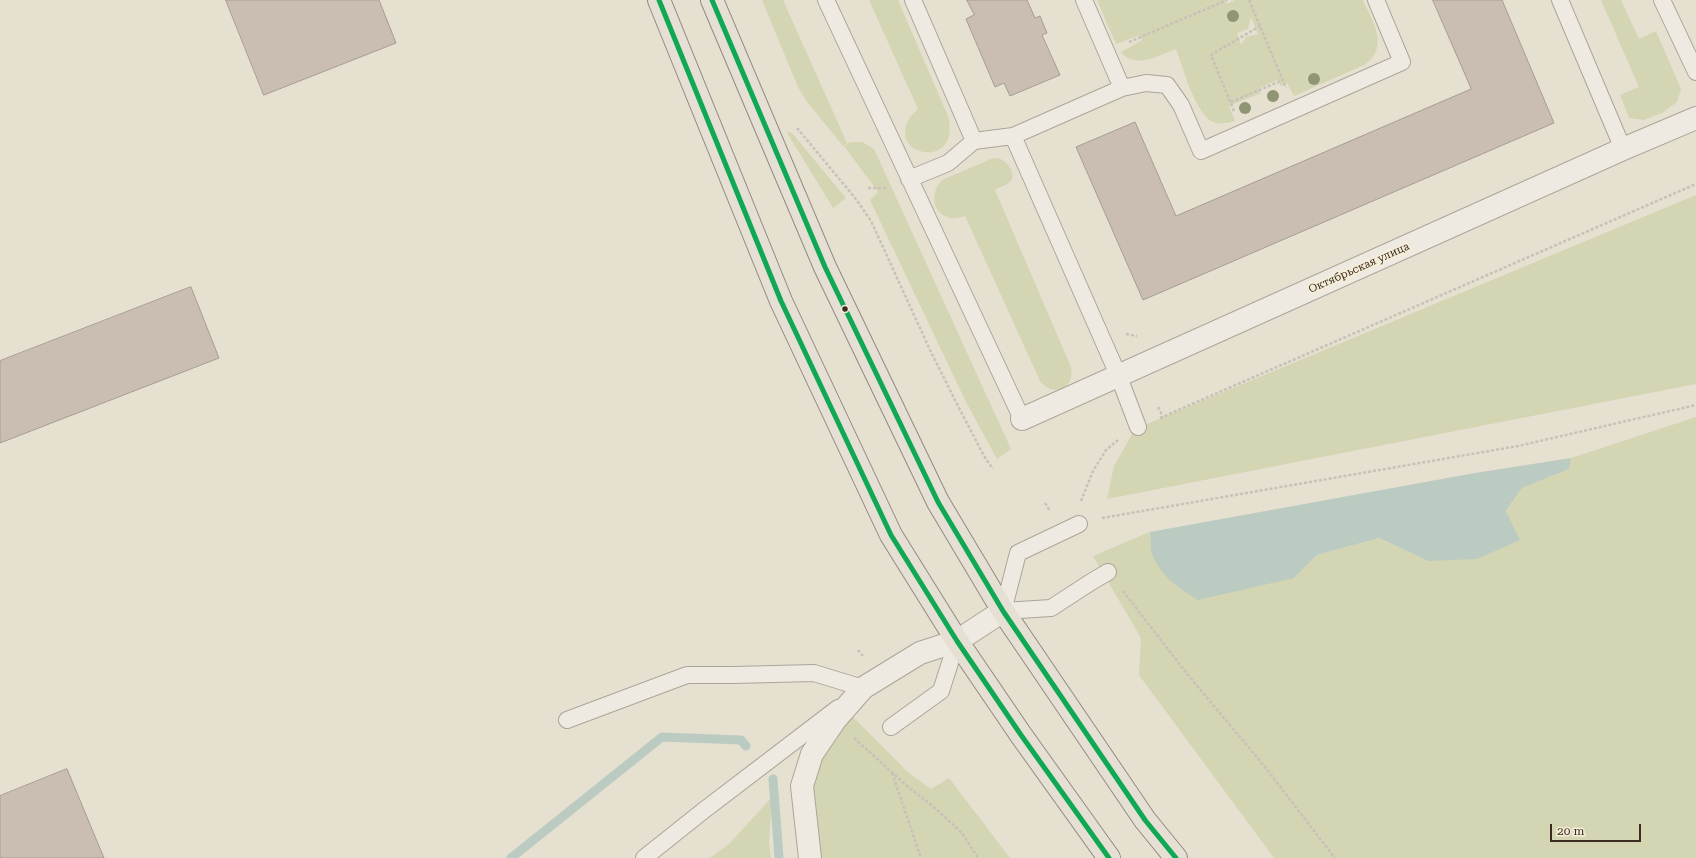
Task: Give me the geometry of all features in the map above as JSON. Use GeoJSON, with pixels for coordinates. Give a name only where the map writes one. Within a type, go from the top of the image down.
{"type":"FeatureCollection","features":[{"type":"Feature","properties":{"kind":"main road"},"geometry":{"type":"LineString","coordinates":[[659,0],[784,308],[891,535],[957,641],[1021,735],[1109,858]]}},
{"type":"Feature","properties":{"kind":"main road"},"geometry":{"type":"LineString","coordinates":[[712,0],[825,267],[938,502],[1003,611],[1145,820],[1176,858]]}},
{"type":"Feature","properties":{"kind":"street","name":"Октябрьская улица"},"geometry":{"type":"LineString","coordinates":[[1022,419],[1119,377],[1623,149],[1696,118]]}},
{"type":"Feature","properties":{"kind":"street"},"geometry":{"type":"LineString","coordinates":[[810,858],[802,786],[812,754],[835,720],[863,688],[920,653],[957,641],[1003,611]]}},
{"type":"Feature","properties":{"kind":"lane"},"geometry":{"type":"LineString","coordinates":[[826,0],[1022,419]]}},
{"type":"Feature","properties":{"kind":"lane"},"geometry":{"type":"LineString","coordinates":[[913,0],[974,141]]}},
{"type":"Feature","properties":{"kind":"lane"},"geometry":{"type":"LineString","coordinates":[[1084,0],[1122,88]]}},
{"type":"Feature","properties":{"kind":"lane"},"geometry":{"type":"LineString","coordinates":[[909,179],[948,163],[974,141],[1013,136],[1122,88],[1146,83],[1167,85],[1181,105],[1201,150],[1402,62],[1376,0]]}},
{"type":"Feature","properties":{"kind":"lane"},"geometry":{"type":"LineString","coordinates":[[1560,0],[1623,149]]}},
{"type":"Feature","properties":{"kind":"lane"},"geometry":{"type":"LineString","coordinates":[[1662,0],[1696,72]]}},
{"type":"Feature","properties":{"kind":"lane"},"geometry":{"type":"LineString","coordinates":[[1013,136],[1119,377],[1138,428]]}},
{"type":"Feature","properties":{"kind":"lane"},"geometry":{"type":"LineString","coordinates":[[1079,524],[1018,554],[1003,611],[1051,608],[1108,572]]}},
{"type":"Feature","properties":{"kind":"lane"},"geometry":{"type":"LineString","coordinates":[[891,727],[941,690],[957,641]]}},
{"type":"Feature","properties":{"kind":"lane"},"geometry":{"type":"LineString","coordinates":[[567,720],[687,675],[814,673],[863,688]]}},
{"type":"Feature","properties":{"kind":"lane"},"geometry":{"type":"LineString","coordinates":[[644,858],[863,688]]}},
{"type":"Feature","properties":{"kind":"path"},"geometry":{"type":"LineString","coordinates":[[1107,52],[1227,0]]}},
{"type":"Feature","properties":{"kind":"path"},"geometry":{"type":"LineString","coordinates":[[1249,0],[1296,109]]}},
{"type":"Feature","properties":{"kind":"path"},"geometry":{"type":"LineString","coordinates":[[1242,132],[1211,55],[1260,26]]}},
{"type":"Feature","properties":{"kind":"path"},"geometry":{"type":"LineString","coordinates":[[1230,102],[1283,80]]}},
{"type":"Feature","properties":{"kind":"path"},"geometry":{"type":"LineString","coordinates":[[796,127],[856,199],[871,221],[956,404],[984,456],[993,469]]}},
{"type":"Feature","properties":{"kind":"path"},"geometry":{"type":"LineString","coordinates":[[1696,184],[1124,434],[1106,450],[1093,471],[1082,497],[1079,524],[1115,514],[1518,446],[1696,405]]}},
{"type":"Feature","properties":{"kind":"path"},"geometry":{"type":"LineString","coordinates":[[1124,332],[1128,335],[1143,335]]}},
{"type":"Feature","properties":{"kind":"path"},"geometry":{"type":"LineString","coordinates":[[1108,572],[1188,675],[1265,767],[1335,858]]}},
{"type":"Feature","properties":{"kind":"path"},"geometry":{"type":"LineString","coordinates":[[835,720],[892,773],[936,809],[962,833],[978,858]]}},
{"type":"Feature","properties":{"kind":"path"},"geometry":{"type":"LineString","coordinates":[[892,773],[921,858]]}},
{"type":"Feature","properties":{"kind":"green space"},"geometry":{"type":"Polygon","coordinates":[[[762,0],[783,0],[847,143],[843,146],[807,102],[798,87],[762,0]]]}},
{"type":"Feature","properties":{"kind":"green space"},"geometry":{"type":"Polygon","coordinates":[[[869,0],[898,0],[948,116],[950,133],[945,144],[937,151],[926,152],[916,150],[909,143],[905,134],[908,121],[918,109],[869,0]]]}},
{"type":"Feature","properties":{"kind":"green space"},"geometry":{"type":"Polygon","coordinates":[[[1097,0],[1225,0],[1227,4],[1235,0],[1363,0],[1375,26],[1378,43],[1372,58],[1364,65],[1294,96],[1287,83],[1281,86],[1278,80],[1259,88],[1261,93],[1229,106],[1235,121],[1221,124],[1213,122],[1207,117],[1195,100],[1176,49],[1147,60],[1140,61],[1133,60],[1121,52],[1142,40],[1140,35],[1116,44],[1097,0]],[[1251,17],[1248,29],[1237,33],[1241,45],[1246,37],[1258,34],[1251,17]]]}},
{"type":"Feature","properties":{"kind":"green space"},"geometry":{"type":"Polygon","coordinates":[[[1601,0],[1621,0],[1639,39],[1656,31],[1681,89],[1677,102],[1662,113],[1644,120],[1629,118],[1620,95],[1639,87],[1601,0]]]}},
{"type":"Feature","properties":{"kind":"green space"},"geometry":{"type":"Polygon","coordinates":[[[786,131],[792,133],[846,198],[833,208],[786,131]]]}},
{"type":"Feature","properties":{"kind":"green space"},"geometry":{"type":"Polygon","coordinates":[[[850,142],[862,142],[874,149],[1011,449],[997,459],[966,402],[870,200],[878,192],[844,146],[850,142]]]}},
{"type":"Feature","properties":{"kind":"green space"},"geometry":{"type":"Polygon","coordinates":[[[997,158],[1004,161],[1010,167],[1013,175],[1012,179],[1007,185],[995,190],[1071,367],[1070,381],[1067,386],[1062,389],[1051,389],[1040,381],[965,216],[949,218],[942,214],[935,206],[934,200],[936,190],[942,180],[991,159],[997,158]]]}},
{"type":"Feature","properties":{"kind":"green space"},"geometry":{"type":"Polygon","coordinates":[[[1696,195],[1696,384],[1107,499],[1114,466],[1135,429],[1696,195]]]}},
{"type":"Feature","properties":{"kind":"green space"},"geometry":{"type":"Polygon","coordinates":[[[1696,417],[1696,858],[1274,858],[1139,675],[1141,638],[1093,556],[1150,532],[1152,553],[1294,578],[1317,555],[1379,538],[1428,561],[1506,512],[1522,488],[1569,469],[1571,458],[1696,417]]]}},
{"type":"Feature","properties":{"kind":"green space"},"geometry":{"type":"Polygon","coordinates":[[[851,715],[909,773],[931,789],[949,778],[1010,858],[818,858],[811,775],[851,715]]]}},
{"type":"Feature","properties":{"kind":"green space"},"geometry":{"type":"Polygon","coordinates":[[[772,797],[769,842],[771,858],[710,858],[729,844],[772,797]]]}},
{"type":"Feature","properties":{"kind":"shaded area"},"geometry":{"type":"Polygon","coordinates":[[[1571,458],[1569,469],[1522,488],[1506,511],[1520,540],[1477,559],[1428,561],[1379,538],[1317,555],[1294,578],[1198,600],[1171,581],[1156,562],[1151,552],[1150,532],[1475,473],[1571,458]]]}},
{"type":"Feature","properties":{"kind":"building"},"geometry":{"type":"Polygon","coordinates":[[[226,0],[379,0],[396,43],[264,95],[226,0]]]}},
{"type":"Feature","properties":{"kind":"building"},"geometry":{"type":"Polygon","coordinates":[[[967,0],[1027,0],[1035,18],[1040,16],[1047,33],[1042,35],[1060,75],[1010,96],[1004,83],[995,87],[966,19],[974,15],[967,0]]]}},
{"type":"Feature","properties":{"kind":"building"},"geometry":{"type":"Polygon","coordinates":[[[1433,0],[1502,0],[1554,123],[1143,300],[1076,147],[1135,122],[1176,216],[1471,89],[1433,0]]]}},
{"type":"Feature","properties":{"kind":"building"},"geometry":{"type":"Polygon","coordinates":[[[191,287],[219,358],[0,443],[0,361],[191,287]]]}},
{"type":"Feature","properties":{"kind":"building"},"geometry":{"type":"Polygon","coordinates":[[[67,769],[104,858],[0,858],[0,796],[67,769]]]}},
{"type":"Feature","properties":{"kind":"waterway"},"geometry":{"type":"LineString","coordinates":[[511,858],[662,737],[741,740],[746,746]]}},
{"type":"Feature","properties":{"kind":"waterway"},"geometry":{"type":"LineString","coordinates":[[773,779],[779,858]]}},
{"type":"Feature","properties":{"kind":"transit line"},"geometry":{"type":"LineString","coordinates":[[659,0],[781,301],[891,535],[957,641],[1021,735],[1109,858]]}},
{"type":"Feature","properties":{"kind":"transit line"},"geometry":{"type":"LineString","coordinates":[[712,0],[825,267],[938,502],[1003,611],[1145,820],[1176,858]]}}]}
